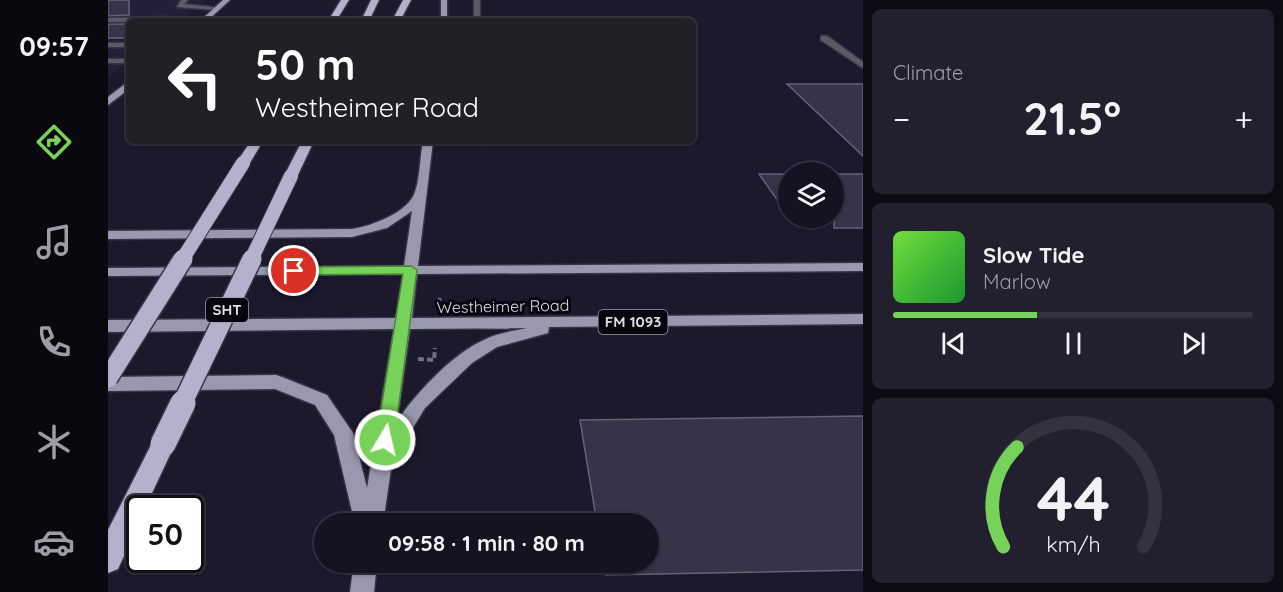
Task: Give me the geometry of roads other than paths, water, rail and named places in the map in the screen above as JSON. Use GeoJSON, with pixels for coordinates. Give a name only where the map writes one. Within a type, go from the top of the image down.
{"type":"FeatureCollection","features":[{"type":"Feature","properties":{"kind":"highway"},"geometry":{"type":"LineString","coordinates":[[332,18],[335,0]]}},
{"type":"Feature","properties":{"kind":"highway"},"geometry":{"type":"LineString","coordinates":[[333,18],[345,0]]}},
{"type":"Feature","properties":{"kind":"highway"},"geometry":{"type":"LineString","coordinates":[[366,18],[375,0]]}},
{"type":"Feature","properties":{"kind":"highway"},"geometry":{"type":"LineString","coordinates":[[398,18],[407,0]]}},
{"type":"Feature","properties":{"kind":"highway"},"geometry":{"type":"LineString","coordinates":[[108,378],[255,144]]}},
{"type":"Feature","properties":{"kind":"highway","name":"SHT"},"geometry":{"type":"LineString","coordinates":[[108,559],[307,144]]}},
{"type":"Feature","properties":{"kind":"main road"},"geometry":{"type":"LineString","coordinates":[[206,18],[227,0]]}},
{"type":"Feature","properties":{"kind":"main road"},"geometry":{"type":"LineString","coordinates":[[444,0],[444,18]]}},
{"type":"Feature","properties":{"kind":"main road"},"geometry":{"type":"LineString","coordinates":[[108,102],[113,94],[126,86]]}},
{"type":"Feature","properties":{"kind":"main road"},"geometry":{"type":"LineString","coordinates":[[374,513],[403,325],[428,144]]}},
{"type":"Feature","properties":{"kind":"main road"},"geometry":{"type":"LineString","coordinates":[[108,235],[352,233],[377,229],[401,216],[420,196]]}},
{"type":"Feature","properties":{"kind":"main road"},"geometry":{"type":"LineString","coordinates":[[108,272],[863,267]]}},
{"type":"Feature","properties":{"kind":"main road","name":"Westheimer Road"},"geometry":{"type":"LineString","coordinates":[[108,326],[863,319]]}},
{"type":"Feature","properties":{"kind":"main road"},"geometry":{"type":"LineString","coordinates":[[382,461],[419,404],[466,359],[490,343],[562,323]]}},
{"type":"Feature","properties":{"kind":"main road"},"geometry":{"type":"LineString","coordinates":[[108,384],[276,382],[321,400],[343,433],[363,513]]}},
{"type":"Feature","properties":{"kind":"main road"},"geometry":{"type":"LineString","coordinates":[[362,592],[365,573]]}},
{"type":"Feature","properties":{"kind":"lane"},"geometry":{"type":"LineString","coordinates":[[185,0],[179,6],[218,8]]}},
{"type":"Feature","properties":{"kind":"lane"},"geometry":{"type":"LineString","coordinates":[[477,0],[477,17]]}},
{"type":"Feature","properties":{"kind":"lane"},"geometry":{"type":"LineString","coordinates":[[108,20],[126,20]]}},
{"type":"Feature","properties":{"kind":"lane"},"geometry":{"type":"LineString","coordinates":[[824,38],[863,66]]}},
{"type":"Feature","properties":{"kind":"lane"},"geometry":{"type":"LineString","coordinates":[[108,45],[126,45]]}},
{"type":"Feature","properties":{"kind":"lane"},"geometry":{"type":"LineString","coordinates":[[108,62],[126,61]]}}]}
